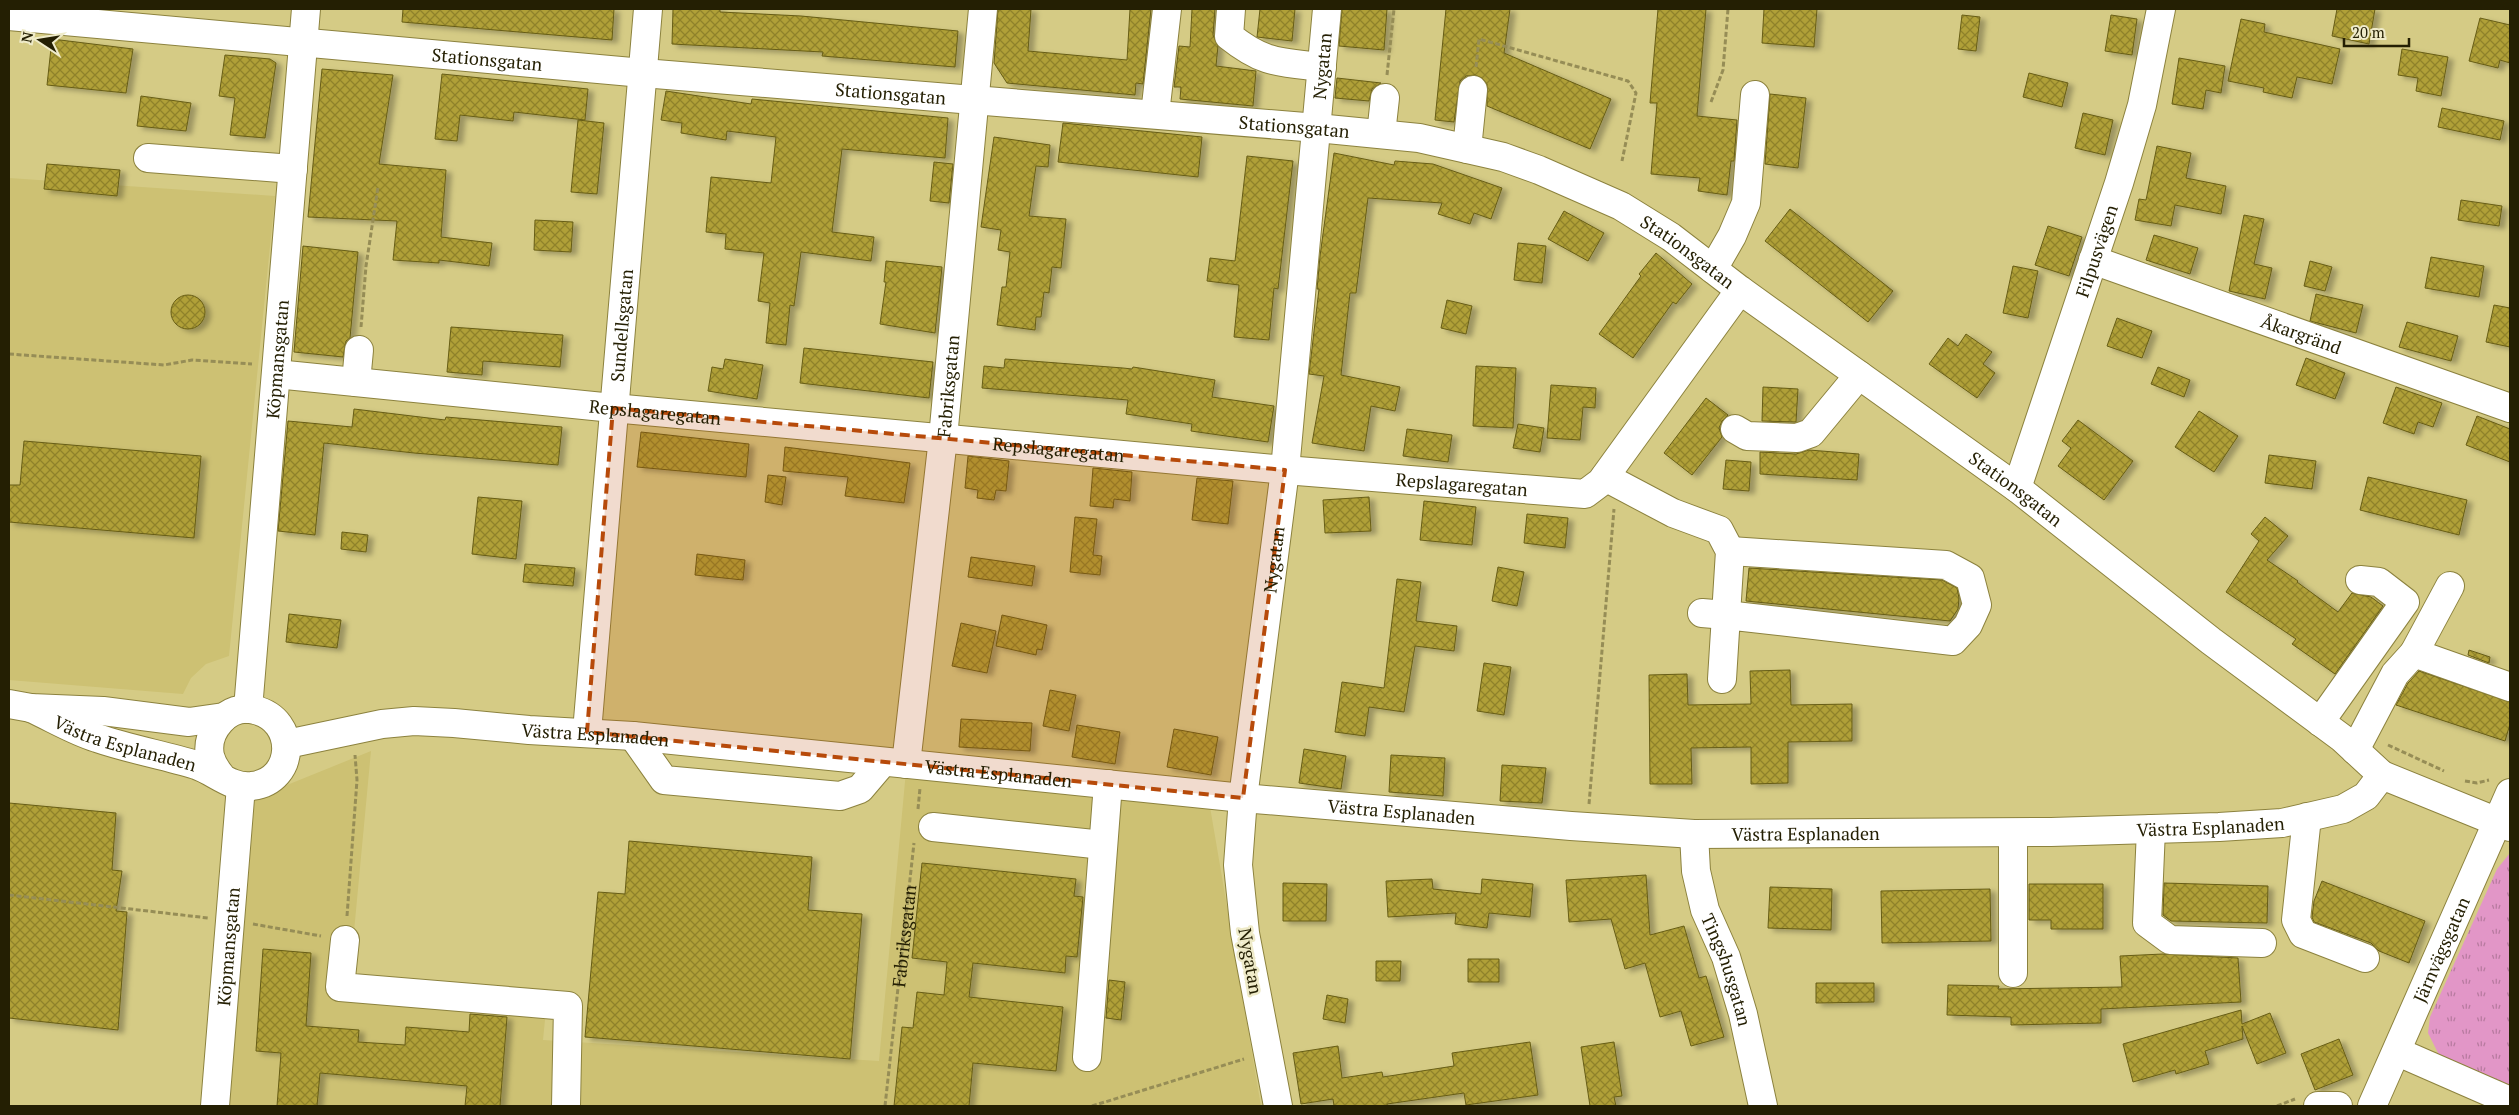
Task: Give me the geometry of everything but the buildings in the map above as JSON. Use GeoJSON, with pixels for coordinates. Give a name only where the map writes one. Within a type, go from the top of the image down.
{"type":"FeatureCollection","features":[{"type":"Feature","properties":{"kind":"street","name":"Köpmansgatan"},"geometry":{"type":"LineString","coordinates":[[236,713],[276,370],[306,9]]}},
{"type":"Feature","properties":{"kind":"street","name":"Sundellsgatan"},"geometry":{"type":"LineString","coordinates":[[587,732],[648,9]]}},
{"type":"Feature","properties":{"kind":"street","name":"Fabriksgatan"},"geometry":{"type":"LineString","coordinates":[[904,763],[943,438],[983,9]]}},
{"type":"Feature","properties":{"kind":"street"},"geometry":{"type":"LineString","coordinates":[[1155,114],[1167,9]]}},
{"type":"Feature","properties":{"kind":"street"},"geometry":{"type":"LineString","coordinates":[[1232,9],[1229,36],[1245,49],[1270,61],[1322,67]]}},
{"type":"Feature","properties":{"kind":"street","name":"Nygatan"},"geometry":{"type":"LineString","coordinates":[[1278,1106],[1245,933],[1238,865],[1243,798],[1285,470],[1318,128],[1327,9]]}},
{"type":"Feature","properties":{"kind":"street","name":"Filpusvägen"},"geometry":{"type":"LineString","coordinates":[[2017,488],[2119,183],[2142,105],[2161,9]]}},
{"type":"Feature","properties":{"kind":"street","name":"Stationsgatan"},"geometry":{"type":"LineString","coordinates":[[9,16],[170,19],[303,42],[643,73],[976,99],[1381,134],[1418,138],[1503,157],[1539,170],[1621,206],[1671,237],[1740,290],[2017,488],[2211,641],[2320,722],[2382,775]]}},
{"type":"Feature","properties":{"kind":"street"},"geometry":{"type":"LineString","coordinates":[[1467,149],[1473,90]]}},
{"type":"Feature","properties":{"kind":"street"},"geometry":{"type":"LineString","coordinates":[[1713,269],[1732,236],[1746,203],[1755,95]]}},
{"type":"Feature","properties":{"kind":"street"},"geometry":{"type":"LineString","coordinates":[[1381,134],[1385,98]]}},
{"type":"Feature","properties":{"kind":"street"},"geometry":{"type":"LineString","coordinates":[[148,158],[293,170]]}},
{"type":"Feature","properties":{"kind":"street","name":"Åkargränd"},"geometry":{"type":"LineString","coordinates":[[2093,260],[2510,408]]}},
{"type":"Feature","properties":{"kind":"street","name":"Repslagaregatan"},"geometry":{"type":"LineString","coordinates":[[276,370],[356,382],[613,408],[1285,470],[1565,494],[1585,494],[1603,480],[1740,290]]}},
{"type":"Feature","properties":{"kind":"street"},"geometry":{"type":"LineString","coordinates":[[356,382],[358,350]]}},
{"type":"Feature","properties":{"kind":"street"},"geometry":{"type":"LineString","coordinates":[[1735,429],[1747,436],[1797,438],[1811,433],[1860,375]]}},
{"type":"Feature","properties":{"kind":"street"},"geometry":{"type":"LineString","coordinates":[[1603,480],[1673,513],[1719,530],[1730,551],[1714,614],[1722,679]]}},
{"type":"Feature","properties":{"kind":"street"},"geometry":{"type":"LineString","coordinates":[[1714,614],[1953,641],[1968,626],[1977,605],[1970,578],[1946,565],[1730,551]]}},
{"type":"Feature","properties":{"kind":"street"},"geometry":{"type":"LineString","coordinates":[[2320,722],[2405,602],[2379,582],[2360,580]]}},
{"type":"Feature","properties":{"kind":"street"},"geometry":{"type":"LineString","coordinates":[[2355,750],[2395,674],[2414,653],[2450,586]]}},
{"type":"Feature","properties":{"kind":"street"},"geometry":{"type":"LineString","coordinates":[[2414,653],[2510,687]]}},
{"type":"Feature","properties":{"kind":"street","name":"Västra Esplanaden"},"geometry":{"type":"LineString","coordinates":[[20,706],[103,711],[189,722],[236,713],[266,714],[275,720],[281,728],[287,744],[354,729],[414,721],[529,730],[587,732],[1243,798],[1587,827],[1694,834],[2012,833],[2282,823],[2343,809],[2366,796],[2382,775]]}},
{"type":"Feature","properties":{"kind":"street","name":"Västra Esplanaden"},"geometry":{"type":"LineString","coordinates":[[20,706],[96,738],[197,766],[231,781]]}},
{"type":"Feature","properties":{"kind":"street","name":"Västra Esplanaden"},"geometry":{"type":"LineString","coordinates":[[231,781],[210,757],[209,746],[211,735],[236,713]]}},
{"type":"Feature","properties":{"kind":"street"},"geometry":{"type":"LineString","coordinates":[[632,736],[664,780],[840,796],[860,789],[904,763]]}},
{"type":"Feature","properties":{"kind":"street"},"geometry":{"type":"LineString","coordinates":[[231,781],[252,786],[272,778],[284,761],[287,744]]}},
{"type":"Feature","properties":{"kind":"street"},"geometry":{"type":"LineString","coordinates":[[2382,775],[2503,825]]}},
{"type":"Feature","properties":{"kind":"street","name":"Köpmansgatan"},"geometry":{"type":"LineString","coordinates":[[215,1106],[230,920],[231,781]]}},
{"type":"Feature","properties":{"kind":"street"},"geometry":{"type":"LineString","coordinates":[[1087,1057],[1108,784]]}},
{"type":"Feature","properties":{"kind":"street","name":"Järnvägsgatan"},"geometry":{"type":"LineString","coordinates":[[2372,1106],[2503,825],[2510,793]]}},
{"type":"Feature","properties":{"kind":"street"},"geometry":{"type":"LineString","coordinates":[[2308,817],[2296,920],[2303,934],[2365,958]]}},
{"type":"Feature","properties":{"kind":"street"},"geometry":{"type":"LineString","coordinates":[[922,825],[1103,845]]}},
{"type":"Feature","properties":{"kind":"street"},"geometry":{"type":"LineString","coordinates":[[2151,829],[2147,922],[2170,940],[2262,943]]}},
{"type":"Feature","properties":{"kind":"street"},"geometry":{"type":"LineString","coordinates":[[2012,833],[2013,973]]}},
{"type":"Feature","properties":{"kind":"street","name":"Tingshusgatan"},"geometry":{"type":"LineString","coordinates":[[1694,834],[1696,871],[1705,910],[1726,957],[1743,1014],[1763,1106]]}},
{"type":"Feature","properties":{"kind":"street"},"geometry":{"type":"LineString","coordinates":[[345,940],[340,987],[568,1006],[566,1106]]}},
{"type":"Feature","properties":{"kind":"street"},"geometry":{"type":"LineString","coordinates":[[2398,1052],[2510,1101]]}},
{"type":"Feature","properties":{"kind":"street"},"geometry":{"type":"LineString","coordinates":[[2318,1106],[2338,1106]]}},
{"type":"Feature","properties":{"kind":"path"},"geometry":{"type":"LineString","coordinates":[[1385,98],[1394,9]]}},
{"type":"Feature","properties":{"kind":"path"},"geometry":{"type":"LineString","coordinates":[[1711,102],[1723,70],[1728,9]]}},
{"type":"Feature","properties":{"kind":"path"},"geometry":{"type":"LineString","coordinates":[[1473,90],[1479,40],[1628,81],[1636,93],[1622,161]]}},
{"type":"Feature","properties":{"kind":"path"},"geometry":{"type":"LineString","coordinates":[[358,350],[366,266],[378,187]]}},
{"type":"Feature","properties":{"kind":"path"},"geometry":{"type":"LineString","coordinates":[[9,354],[164,365],[192,360],[276,370]]}},
{"type":"Feature","properties":{"kind":"path"},"geometry":{"type":"LineString","coordinates":[[1587,827],[1614,504],[1603,480]]}},
{"type":"Feature","properties":{"kind":"path"},"geometry":{"type":"LineString","coordinates":[[9,895],[230,920],[345,940],[356,780],[354,729]]}},
{"type":"Feature","properties":{"kind":"path","name":"Fabriksgatan"},"geometry":{"type":"LineString","coordinates":[[885,1106],[922,825],[904,763]]}},
{"type":"Feature","properties":{"kind":"path"},"geometry":{"type":"LineString","coordinates":[[1092,1106],[1268,1052]]}},
{"type":"Feature","properties":{"kind":"highlighted area"},"geometry":{"type":"Polygon","coordinates":[[[613,408],[1285,470],[1243,798],[587,732],[613,408]]]}},
{"type":"Feature","properties":{"kind":"shaded area"},"geometry":{"type":"Polygon","coordinates":[[[9,178],[275,196],[229,656],[206,664],[191,678],[183,694],[9,680],[9,178]]]}},
{"type":"Feature","properties":{"kind":"shaded area"},"geometry":{"type":"Polygon","coordinates":[[[371,751],[350,974],[548,989],[543,1040],[879,1061],[906,771],[1209,801],[1261,1106],[229,1106],[255,798],[371,751]]]}},
{"type":"Feature","properties":{"kind":"green space"},"geometry":{"type":"Polygon","coordinates":[[[2510,853],[2510,1090],[2440,1057],[2428,1033],[2430,1017],[2497,869],[2510,853]]]}}]}
